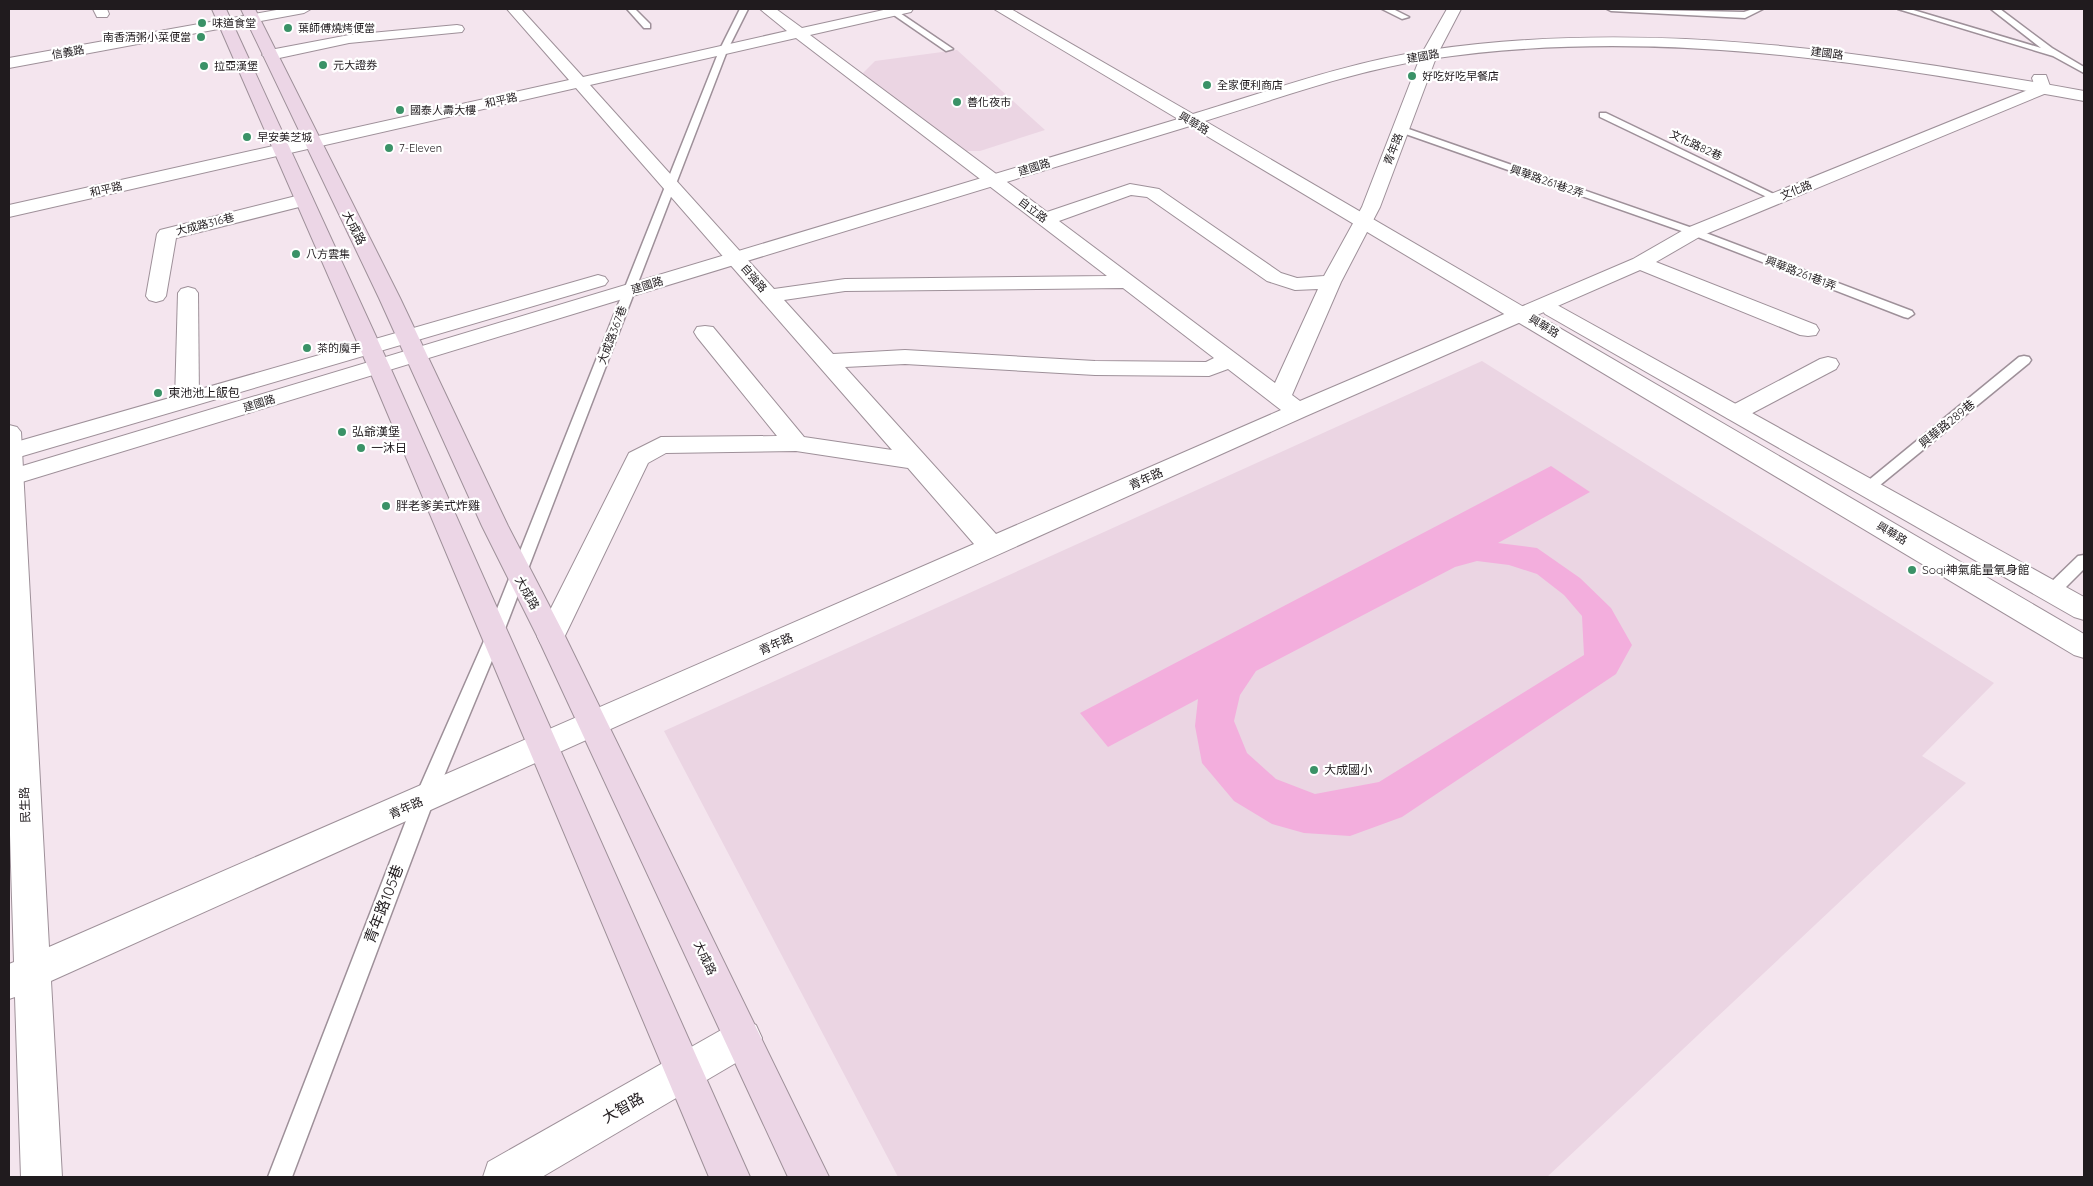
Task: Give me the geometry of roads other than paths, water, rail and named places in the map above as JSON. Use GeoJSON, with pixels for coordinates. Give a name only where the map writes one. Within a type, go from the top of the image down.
{"type":"FeatureCollection","features":[{"type":"Feature","properties":{"kind":"main road","name":"大成路"},"geometry":{"type":"LineString","coordinates":[[250,13],[311,143],[412,346],[518,576],[551,636],[809,1177]]}},
{"type":"Feature","properties":{"kind":"main road"},"geometry":{"type":"LineString","coordinates":[[222,16],[375,357],[730,1177]]}},
{"type":"Feature","properties":{"kind":"street","name":"信義路"},"geometry":{"type":"LineString","coordinates":[[9,63],[222,16],[304,9]]}},
{"type":"Feature","properties":{"kind":"street","name":"自強路"},"geometry":{"type":"LineString","coordinates":[[514,9],[993,548]]}},
{"type":"Feature","properties":{"kind":"street","name":"自立路"},"geometry":{"type":"LineString","coordinates":[[767,9],[1289,404]]}},
{"type":"Feature","properties":{"kind":"street","name":"興華路"},"geometry":{"type":"LineString","coordinates":[[1001,9],[1367,214],[1533,310],[2084,647]]}},
{"type":"Feature","properties":{"kind":"street","name":"興華路"},"geometry":{"type":"LineString","coordinates":[[1029,9],[1184,111],[1210,114],[1367,214]]}},
{"type":"Feature","properties":{"kind":"street","name":"青年路"},"geometry":{"type":"LineString","coordinates":[[1289,404],[1331,282],[1367,214],[1433,49],[1454,9]]}},
{"type":"Feature","properties":{"kind":"street","name":"和平路"},"geometry":{"type":"LineString","coordinates":[[9,211],[723,51],[896,10]]}},
{"type":"Feature","properties":{"kind":"street"},"geometry":{"type":"LineString","coordinates":[[270,55],[349,39],[457,29]]}},
{"type":"Feature","properties":{"kind":"street","name":"建國路"},"geometry":{"type":"LineString","coordinates":[[9,458],[412,346],[630,290],[726,247],[993,180],[1184,111],[1327,65],[1433,49],[1562,40],[1696,41],[1857,57],[2042,84],[2084,86]]}},
{"type":"Feature","properties":{"kind":"street","name":"建國路"},"geometry":{"type":"LineString","coordinates":[[1210,114],[1433,49]]}},
{"type":"Feature","properties":{"kind":"street","name":"建國路"},"geometry":{"type":"LineString","coordinates":[[2042,84],[2084,96]]}},
{"type":"Feature","properties":{"kind":"street","name":"文化路"},"geometry":{"type":"LineString","coordinates":[[1533,310],[1640,263],[1694,232],[2042,84]]}},
{"type":"Feature","properties":{"kind":"street","name":"建國路"},"geometry":{"type":"LineString","coordinates":[[853,205],[1184,111]]}},
{"type":"Feature","properties":{"kind":"street"},"geometry":{"type":"LineString","coordinates":[[1045,219],[1130,189],[1153,192],[1274,277],[1294,284],[1331,282]]}},
{"type":"Feature","properties":{"kind":"street","name":"大成路316巷"},"geometry":{"type":"LineString","coordinates":[[156,296],[167,234],[304,200]]}},
{"type":"Feature","properties":{"kind":"street","name":"建國路"},"geometry":{"type":"LineString","coordinates":[[412,346],[657,263]]}},
{"type":"Feature","properties":{"kind":"street"},"geometry":{"type":"LineString","coordinates":[[1640,263],[1808,330]]}},
{"type":"Feature","properties":{"kind":"street"},"geometry":{"type":"LineString","coordinates":[[769,296],[845,285],[1128,282]]}},
{"type":"Feature","properties":{"kind":"street"},"geometry":{"type":"LineString","coordinates":[[187,400],[188,293]]}},
{"type":"Feature","properties":{"kind":"street","name":"興華路"},"geometry":{"type":"LineString","coordinates":[[1533,310],[1735,412],[2084,610]]}},
{"type":"Feature","properties":{"kind":"street","name":"青年路"},"geometry":{"type":"LineString","coordinates":[[20,977],[993,548],[1289,404],[1533,310]]}},
{"type":"Feature","properties":{"kind":"street"},"geometry":{"type":"LineString","coordinates":[[705,332],[796,444]]}},
{"type":"Feature","properties":{"kind":"street","name":"建國路"},"geometry":{"type":"LineString","coordinates":[[9,458],[187,400],[375,357]]}},
{"type":"Feature","properties":{"kind":"street"},"geometry":{"type":"LineString","coordinates":[[827,361],[905,357],[1095,368],[1209,369],[1230,359]]}},
{"type":"Feature","properties":{"kind":"street"},"geometry":{"type":"LineString","coordinates":[[1735,412],[1828,364]]}},
{"type":"Feature","properties":{"kind":"street"},"geometry":{"type":"LineString","coordinates":[[551,636],[638,458],[660,445],[796,444],[918,462]]}},
{"type":"Feature","properties":{"kind":"street","name":"民生路"},"geometry":{"type":"LineString","coordinates":[[9,458],[20,977],[41,1177]]}},
{"type":"Feature","properties":{"kind":"street","name":"大智路"},"geometry":{"type":"LineString","coordinates":[[503,1177],[743,1038]]}},
{"type":"Feature","properties":{"kind":"lane"},"geometry":{"type":"LineString","coordinates":[[630,9],[647,26]]}},
{"type":"Feature","properties":{"kind":"lane","name":"大成路367巷"},"geometry":{"type":"LineString","coordinates":[[495,634],[723,51],[744,9]]}},
{"type":"Feature","properties":{"kind":"lane"},"geometry":{"type":"LineString","coordinates":[[1386,9],[1405,17]]}},
{"type":"Feature","properties":{"kind":"lane"},"geometry":{"type":"LineString","coordinates":[[1611,9],[1745,15],[1759,9]]}},
{"type":"Feature","properties":{"kind":"lane"},"geometry":{"type":"LineString","coordinates":[[1902,9],[2052,54],[2084,70]]}},
{"type":"Feature","properties":{"kind":"lane"},"geometry":{"type":"LineString","coordinates":[[1995,9],[2021,26],[2052,54]]}},
{"type":"Feature","properties":{"kind":"lane"},"geometry":{"type":"LineString","coordinates":[[896,10],[949,49]]}},
{"type":"Feature","properties":{"kind":"lane","name":"文化路82巷"},"geometry":{"type":"LineString","coordinates":[[1603,115],[1777,198]]}},
{"type":"Feature","properties":{"kind":"lane","name":"興華路261巷2弄"},"geometry":{"type":"LineString","coordinates":[[1400,130],[1694,232]]}},
{"type":"Feature","properties":{"kind":"lane","name":"興華路261巷1弄"},"geometry":{"type":"LineString","coordinates":[[1694,232],[1908,314]]}},
{"type":"Feature","properties":{"kind":"lane","name":"興華路289巷"},"geometry":{"type":"LineString","coordinates":[[1869,487],[2024,360]]}},
{"type":"Feature","properties":{"kind":"lane"},"geometry":{"type":"LineString","coordinates":[[2052,591],[2084,560]]}},
{"type":"Feature","properties":{"kind":"lane","name":"青年路105巷"},"geometry":{"type":"LineString","coordinates":[[280,1177],[424,800],[495,634]]}},
{"type":"Feature","properties":{"kind":"place","name":"味道食堂"},"geometry":{"type":"Point","coordinates":[202,23]}},
{"type":"Feature","properties":{"kind":"place","name":"葉師傅燒烤便當"},"geometry":{"type":"Point","coordinates":[288,28]}},
{"type":"Feature","properties":{"kind":"place","name":"南香清粥小菜便當"},"geometry":{"type":"Point","coordinates":[201,37]}},
{"type":"Feature","properties":{"kind":"place","name":"元大證券"},"geometry":{"type":"Point","coordinates":[323,65]}},
{"type":"Feature","properties":{"kind":"place","name":"拉亞漢堡"},"geometry":{"type":"Point","coordinates":[204,66]}},
{"type":"Feature","properties":{"kind":"place","name":"好吃好吃早餐店"},"geometry":{"type":"Point","coordinates":[1412,76]}},
{"type":"Feature","properties":{"kind":"place","name":"全家便利商店"},"geometry":{"type":"Point","coordinates":[1207,85]}},
{"type":"Feature","properties":{"kind":"place","name":"善化夜市"},"geometry":{"type":"Point","coordinates":[957,102]}},
{"type":"Feature","properties":{"kind":"place","name":"國泰人壽大樓"},"geometry":{"type":"Point","coordinates":[400,110]}},
{"type":"Feature","properties":{"kind":"place","name":"早安美芝城"},"geometry":{"type":"Point","coordinates":[247,137]}},
{"type":"Feature","properties":{"kind":"place","name":"7-Eleven"},"geometry":{"type":"Point","coordinates":[389,148]}},
{"type":"Feature","properties":{"kind":"place","name":"八方雲集"},"geometry":{"type":"Point","coordinates":[296,254]}},
{"type":"Feature","properties":{"kind":"place","name":"茶的魔手"},"geometry":{"type":"Point","coordinates":[307,348]}},
{"type":"Feature","properties":{"kind":"place","name":"東池池上飯包"},"geometry":{"type":"Point","coordinates":[158,393]}},
{"type":"Feature","properties":{"kind":"place","name":"弘爺漢堡"},"geometry":{"type":"Point","coordinates":[342,432]}},
{"type":"Feature","properties":{"kind":"place","name":"一沐日"},"geometry":{"type":"Point","coordinates":[361,448]}},
{"type":"Feature","properties":{"kind":"place","name":"胖老爹美式炸雞"},"geometry":{"type":"Point","coordinates":[386,506]}},
{"type":"Feature","properties":{"kind":"place","name":"Soqi神氣能量氧身館"},"geometry":{"type":"Point","coordinates":[1912,570]}},
{"type":"Feature","properties":{"kind":"place","name":"大成國小"},"geometry":{"type":"Point","coordinates":[1314,770]}}]}
